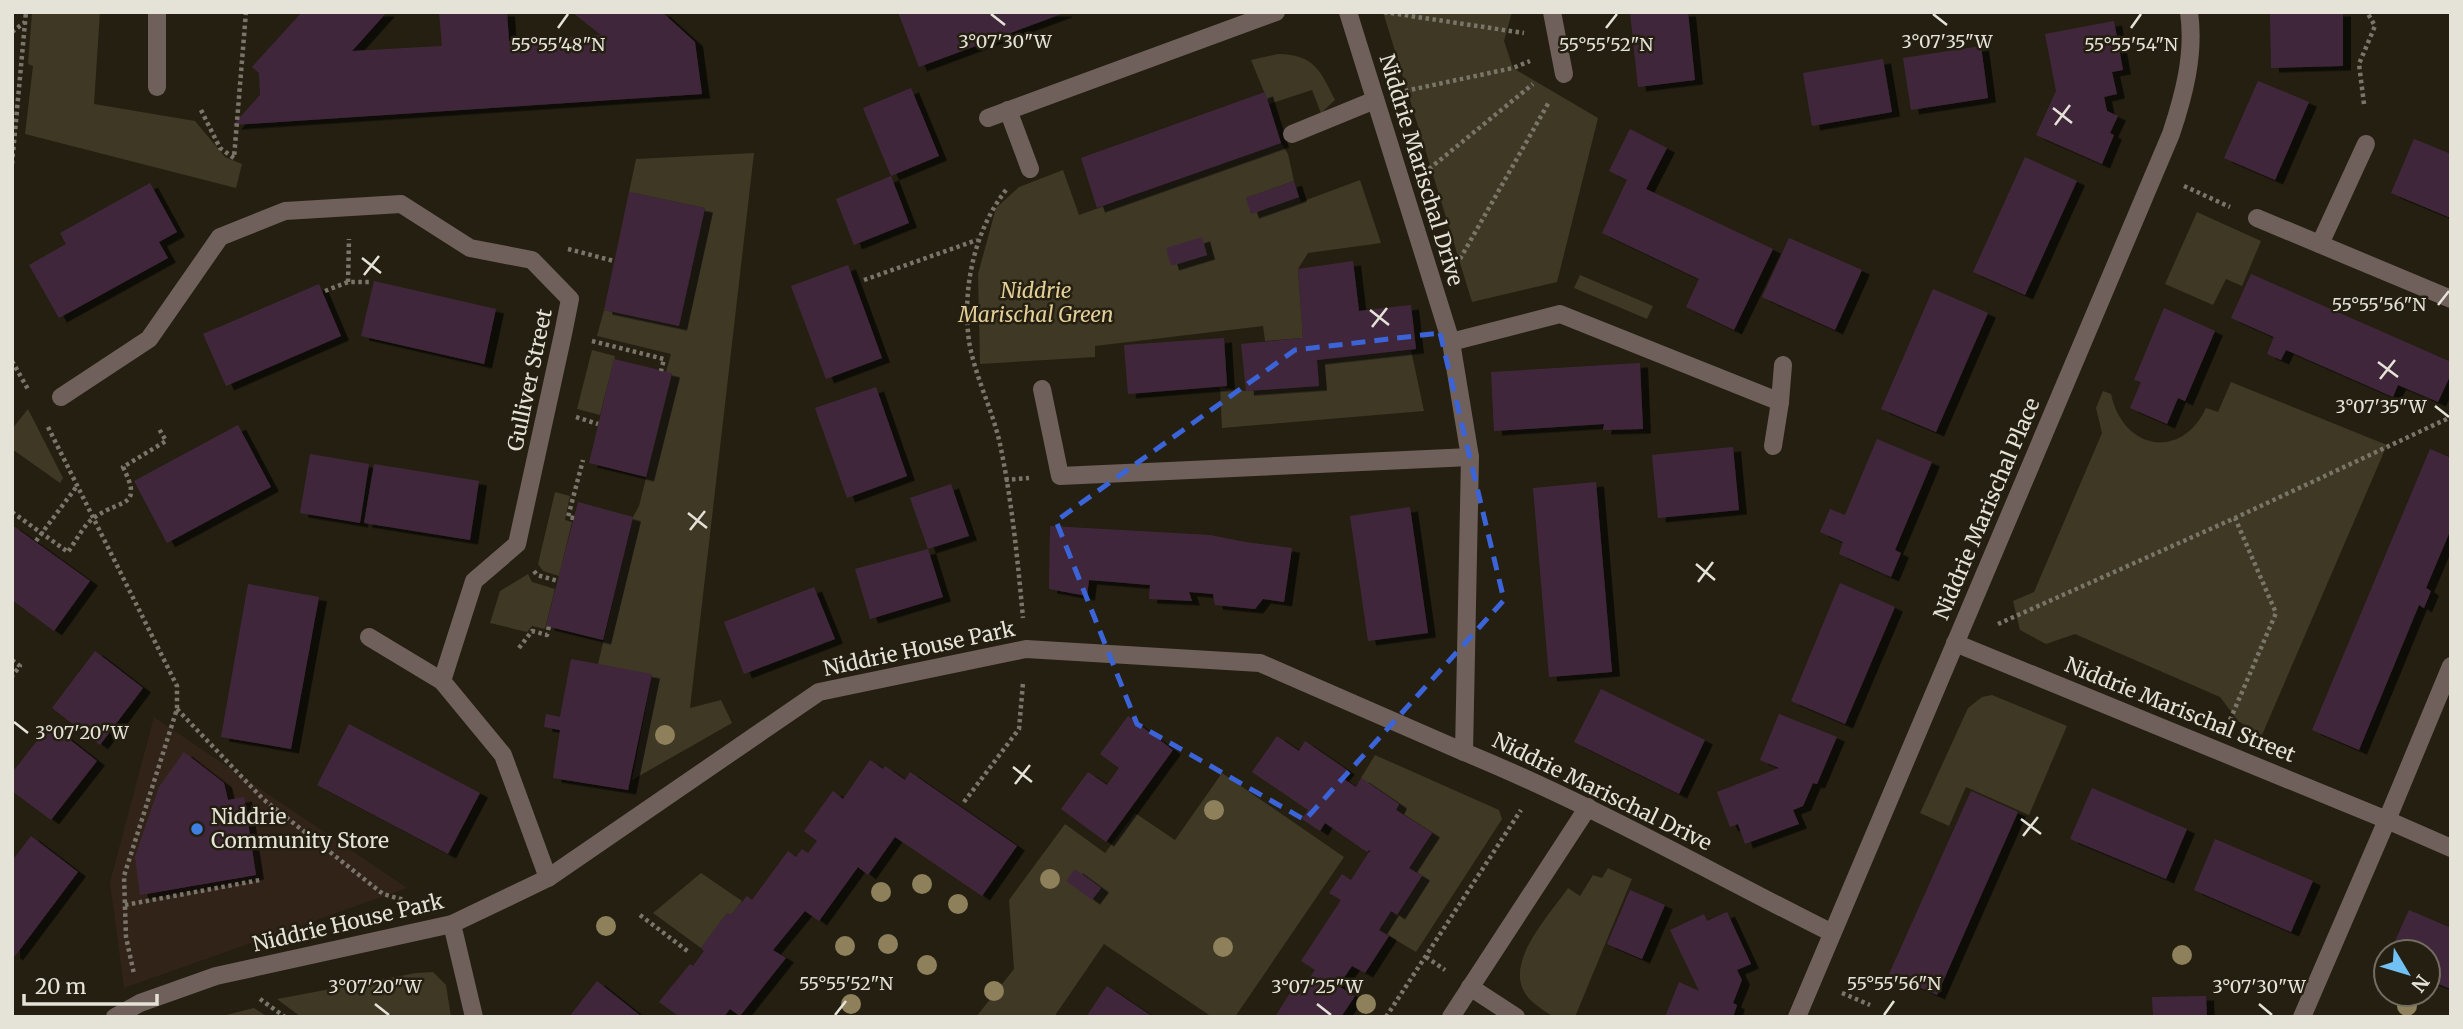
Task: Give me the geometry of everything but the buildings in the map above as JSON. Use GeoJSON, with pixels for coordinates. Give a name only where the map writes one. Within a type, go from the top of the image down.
{"type":"FeatureCollection","features":[{"type":"Feature","properties":{"kind":"street"},"geometry":{"type":"LineString","coordinates":[[156,87],[157,12]]}},
{"type":"Feature","properties":{"kind":"street"},"geometry":{"type":"LineString","coordinates":[[988,118],[1276,12]]}},
{"type":"Feature","properties":{"kind":"street","name":"Niddrie Marischal Drive"},"geometry":{"type":"LineString","coordinates":[[1348,12],[1451,342],[1470,457],[1464,752],[1588,807],[1832,933]]}},
{"type":"Feature","properties":{"kind":"street"},"geometry":{"type":"LineString","coordinates":[[1552,12],[1561,55]]}},
{"type":"Feature","properties":{"kind":"street","name":"Niddrie Marischal Place"},"geometry":{"type":"LineString","coordinates":[[1797,1017],[2155,173],[2183,99],[2189,64],[2189,12]]}},
{"type":"Feature","properties":{"kind":"street"},"geometry":{"type":"LineString","coordinates":[[1292,134],[1376,100]]}},
{"type":"Feature","properties":{"kind":"street"},"geometry":{"type":"LineString","coordinates":[[1008,110],[1030,169]]}},
{"type":"Feature","properties":{"kind":"street"},"geometry":{"type":"LineString","coordinates":[[2320,244],[2366,144]]}},
{"type":"Feature","properties":{"kind":"street","name":"Gulliver Street"},"geometry":{"type":"LineString","coordinates":[[61,397],[149,339],[220,237],[285,211],[401,204],[470,248],[532,260],[570,299],[563,334],[517,544],[474,581],[442,681]]}},
{"type":"Feature","properties":{"kind":"street"},"geometry":{"type":"LineString","coordinates":[[2257,218],[2451,299]]}},
{"type":"Feature","properties":{"kind":"street"},"geometry":{"type":"LineString","coordinates":[[1451,342],[1560,313],[1780,402]]}},
{"type":"Feature","properties":{"kind":"street"},"geometry":{"type":"LineString","coordinates":[[1773,446],[1783,365]]}},
{"type":"Feature","properties":{"kind":"street"},"geometry":{"type":"LineString","coordinates":[[1042,388],[1060,476],[1470,457]]}},
{"type":"Feature","properties":{"kind":"street"},"geometry":{"type":"LineString","coordinates":[[369,637],[442,681],[503,755],[548,878]]}},
{"type":"Feature","properties":{"kind":"street","name":"Niddrie Marischal Street"},"geometry":{"type":"LineString","coordinates":[[1955,643],[2218,749],[2451,848]]}},
{"type":"Feature","properties":{"kind":"street","name":"Niddrie House Park"},"geometry":{"type":"LineString","coordinates":[[115,1017],[140,1003],[216,976],[452,924],[548,878],[819,692],[1026,649],[1260,663],[1464,752]]}},
{"type":"Feature","properties":{"kind":"street"},"geometry":{"type":"LineString","coordinates":[[2302,1017],[2451,666]]}},
{"type":"Feature","properties":{"kind":"street"},"geometry":{"type":"LineString","coordinates":[[1451,1017],[1588,807]]}},
{"type":"Feature","properties":{"kind":"street"},"geometry":{"type":"LineString","coordinates":[[452,924],[474,1017]]}},
{"type":"Feature","properties":{"kind":"street"},"geometry":{"type":"LineString","coordinates":[[1470,987],[1516,1017]]}},
{"type":"Feature","properties":{"kind":"path"},"geometry":{"type":"LineString","coordinates":[[12,164],[26,12]]}},
{"type":"Feature","properties":{"kind":"path"},"geometry":{"type":"LineString","coordinates":[[201,110],[220,148],[234,158],[246,12]]}},
{"type":"Feature","properties":{"kind":"path"},"geometry":{"type":"LineString","coordinates":[[1384,12],[1507,32],[1561,55]]}},
{"type":"Feature","properties":{"kind":"path"},"geometry":{"type":"LineString","coordinates":[[2364,104],[2360,64],[2375,26],[2367,12]]}},
{"type":"Feature","properties":{"kind":"path"},"geometry":{"type":"LineString","coordinates":[[12,32],[25,22]]}},
{"type":"Feature","properties":{"kind":"path"},"geometry":{"type":"LineString","coordinates":[[1376,100],[1407,90],[1561,55]]}},
{"type":"Feature","properties":{"kind":"path"},"geometry":{"type":"LineString","coordinates":[[1403,187],[1561,55]]}},
{"type":"Feature","properties":{"kind":"path"},"geometry":{"type":"LineString","coordinates":[[1433,284],[1460,260],[1561,55]]}},
{"type":"Feature","properties":{"kind":"path"},"geometry":{"type":"LineString","coordinates":[[964,802],[1019,729],[1026,649],[1001,447],[970,341],[970,272],[978,240],[992,208],[1010,184],[1030,169]]}},
{"type":"Feature","properties":{"kind":"path"},"geometry":{"type":"LineString","coordinates":[[2155,173],[2257,218]]}},
{"type":"Feature","properties":{"kind":"path"},"geometry":{"type":"LineString","coordinates":[[348,282],[350,206]]}},
{"type":"Feature","properties":{"kind":"path"},"geometry":{"type":"LineString","coordinates":[[864,280],[978,240]]}},
{"type":"Feature","properties":{"kind":"path"},"geometry":{"type":"LineString","coordinates":[[325,291],[348,282],[371,282]]}},
{"type":"Feature","properties":{"kind":"path"},"geometry":{"type":"LineString","coordinates":[[563,334],[664,359],[661,371]]}},
{"type":"Feature","properties":{"kind":"path"},"geometry":{"type":"LineString","coordinates":[[12,362],[33,397]]}},
{"type":"Feature","properties":{"kind":"path"},"geometry":{"type":"LineString","coordinates":[[1955,643],[2235,518],[2451,417]]}},
{"type":"Feature","properties":{"kind":"path"},"geometry":{"type":"LineString","coordinates":[[45,420],[177,686],[177,709],[124,876],[126,937],[140,1003]]}},
{"type":"Feature","properties":{"kind":"path"},"geometry":{"type":"LineString","coordinates":[[12,512],[68,552],[93,518],[128,500],[132,494],[131,484],[123,467],[166,441],[158,427]]}},
{"type":"Feature","properties":{"kind":"path"},"geometry":{"type":"LineString","coordinates":[[574,518],[568,517],[583,460]]}},
{"type":"Feature","properties":{"kind":"path"},"geometry":{"type":"LineString","coordinates":[[36,541],[77,486]]}},
{"type":"Feature","properties":{"kind":"path"},"geometry":{"type":"LineString","coordinates":[[2218,749],[2276,613],[2235,518]]}},
{"type":"Feature","properties":{"kind":"path"},"geometry":{"type":"LineString","coordinates":[[519,648],[533,631],[547,635],[549,626]]}},
{"type":"Feature","properties":{"kind":"path"},"geometry":{"type":"LineString","coordinates":[[12,660],[20,666],[12,676]]}},
{"type":"Feature","properties":{"kind":"path"},"geometry":{"type":"LineString","coordinates":[[177,709],[262,799],[361,877],[383,894],[400,898],[452,924]]}},
{"type":"Feature","properties":{"kind":"path"},"geometry":{"type":"LineString","coordinates":[[1387,1017],[1539,783]]}},
{"type":"Feature","properties":{"kind":"path"},"geometry":{"type":"LineString","coordinates":[[125,905],[260,880]]}},
{"type":"Feature","properties":{"kind":"path"},"geometry":{"type":"LineString","coordinates":[[640,915],[690,953]]}},
{"type":"Feature","properties":{"kind":"highlighted area"},"geometry":{"type":"Polygon","coordinates":[[[1440,333],[1504,600],[1305,820],[1137,724],[1056,521],[1295,350],[1440,333]]]}},
{"type":"Feature","properties":{"kind":"shaded area"},"geometry":{"type":"Polygon","coordinates":[[[154,717],[407,888],[124,988],[110,882],[154,717]]]}},
{"type":"Feature","properties":{"kind":"green space"},"geometry":{"type":"Polygon","coordinates":[[[32,12],[100,12],[94,104],[195,121],[225,157],[242,164],[236,188],[25,134],[33,66],[28,64],[32,12]]]}},
{"type":"Feature","properties":{"kind":"green space"},"geometry":{"type":"Polygon","coordinates":[[[1383,12],[1512,12],[1504,41],[1513,68],[1598,118],[1557,282],[1472,302],[1383,12]]]}},
{"type":"Feature","properties":{"kind":"green space"},"geometry":{"type":"Polygon","coordinates":[[[1278,54],[1300,57],[1315,66],[1335,100],[1321,113],[1312,90],[1269,104],[1251,60],[1278,54]]]}},
{"type":"Feature","properties":{"kind":"green space","name":"Niddrie Marischal Green"},"geometry":{"type":"Polygon","coordinates":[[[1281,143],[1288,154],[1294,181],[1246,198],[1252,213],[1299,197],[1301,202],[1360,180],[1381,243],[1308,253],[1298,269],[1303,338],[1265,341],[1263,326],[1095,346],[1095,357],[980,364],[978,274],[996,208],[1019,187],[1063,170],[1079,215],[1281,143]]]}},
{"type":"Feature","properties":{"kind":"green space"},"geometry":{"type":"Polygon","coordinates":[[[754,153],[690,708],[721,700],[732,723],[632,780],[652,675],[598,664],[633,517],[639,506],[672,374],[666,372],[671,354],[597,336],[604,310],[679,326],[705,208],[629,192],[636,159],[754,153]]]}},
{"type":"Feature","properties":{"kind":"green space"},"geometry":{"type":"Polygon","coordinates":[[[2197,212],[2261,241],[2242,286],[2226,279],[2213,305],[2165,284],[2197,212]]]}},
{"type":"Feature","properties":{"kind":"green space"},"geometry":{"type":"Polygon","coordinates":[[[1580,275],[1653,306],[1647,319],[1574,288],[1580,275]]]}},
{"type":"Feature","properties":{"kind":"green space"},"geometry":{"type":"Polygon","coordinates":[[[592,350],[615,356],[600,415],[577,409],[592,350]]]}},
{"type":"Feature","properties":{"kind":"green space"},"geometry":{"type":"Polygon","coordinates":[[[1411,350],[1424,411],[1222,428],[1220,387],[1246,391],[1319,386],[1317,360],[1411,350]]]}},
{"type":"Feature","properties":{"kind":"green space"},"geometry":{"type":"Polygon","coordinates":[[[2231,382],[2387,445],[2262,735],[2238,721],[2220,697],[2075,634],[2046,644],[2020,630],[2013,601],[2034,592],[2102,433],[2096,408],[2103,391],[2111,394],[2127,427],[2140,437],[2154,442],[2168,442],[2182,436],[2195,425],[2206,408],[2218,412],[2231,382]]]}},
{"type":"Feature","properties":{"kind":"green space"},"geometry":{"type":"Polygon","coordinates":[[[28,409],[63,478],[60,483],[12,449],[12,429],[28,409]]]}},
{"type":"Feature","properties":{"kind":"green space"},"geometry":{"type":"Polygon","coordinates":[[[555,492],[570,496],[565,520],[572,522],[559,576],[543,571],[538,564],[555,492]]]}},
{"type":"Feature","properties":{"kind":"green space"},"geometry":{"type":"Polygon","coordinates":[[[528,574],[532,582],[555,589],[545,629],[532,626],[527,632],[490,623],[500,591],[528,574]]]}},
{"type":"Feature","properties":{"kind":"green space"},"geometry":{"type":"Polygon","coordinates":[[[1992,695],[2067,726],[2029,815],[1966,787],[1949,826],[1920,813],[1968,708],[1982,697],[1992,695]]]}},
{"type":"Feature","properties":{"kind":"green space"},"geometry":{"type":"Polygon","coordinates":[[[1375,755],[1499,810],[1502,819],[1416,952],[1379,930],[1391,911],[1397,915],[1422,877],[1409,868],[1431,833],[1396,810],[1399,804],[1361,778],[1375,755]]]}},
{"type":"Feature","properties":{"kind":"green space"},"geometry":{"type":"Polygon","coordinates":[[[1222,773],[1344,857],[1235,1017],[1212,1017],[1104,944],[1054,1017],[976,1017],[1014,969],[1009,900],[1065,824],[1105,853],[1135,813],[1175,840],[1222,773]]]}},
{"type":"Feature","properties":{"kind":"green space"},"geometry":{"type":"Polygon","coordinates":[[[1608,868],[1632,879],[1575,1017],[1554,1016],[1535,1004],[1524,991],[1520,977],[1522,961],[1538,930],[1568,888],[1580,896],[1593,875],[1602,878],[1608,868]]]}},
{"type":"Feature","properties":{"kind":"green space"},"geometry":{"type":"Polygon","coordinates":[[[701,873],[742,901],[731,915],[727,913],[701,948],[653,913],[701,873]]]}},
{"type":"Feature","properties":{"kind":"green space"},"geometry":{"type":"Polygon","coordinates":[[[433,972],[446,985],[451,1017],[301,1017],[277,999],[416,973],[433,972]]]}},
{"type":"Feature","properties":{"kind":"green space"},"geometry":{"type":"Polygon","coordinates":[[[254,1008],[268,1017],[218,1017],[254,1008]]]}},
{"type":"Feature","properties":{"kind":"place","name":"Niddrie Community Store"},"geometry":{"type":"Point","coordinates":[197,829]}}]}
